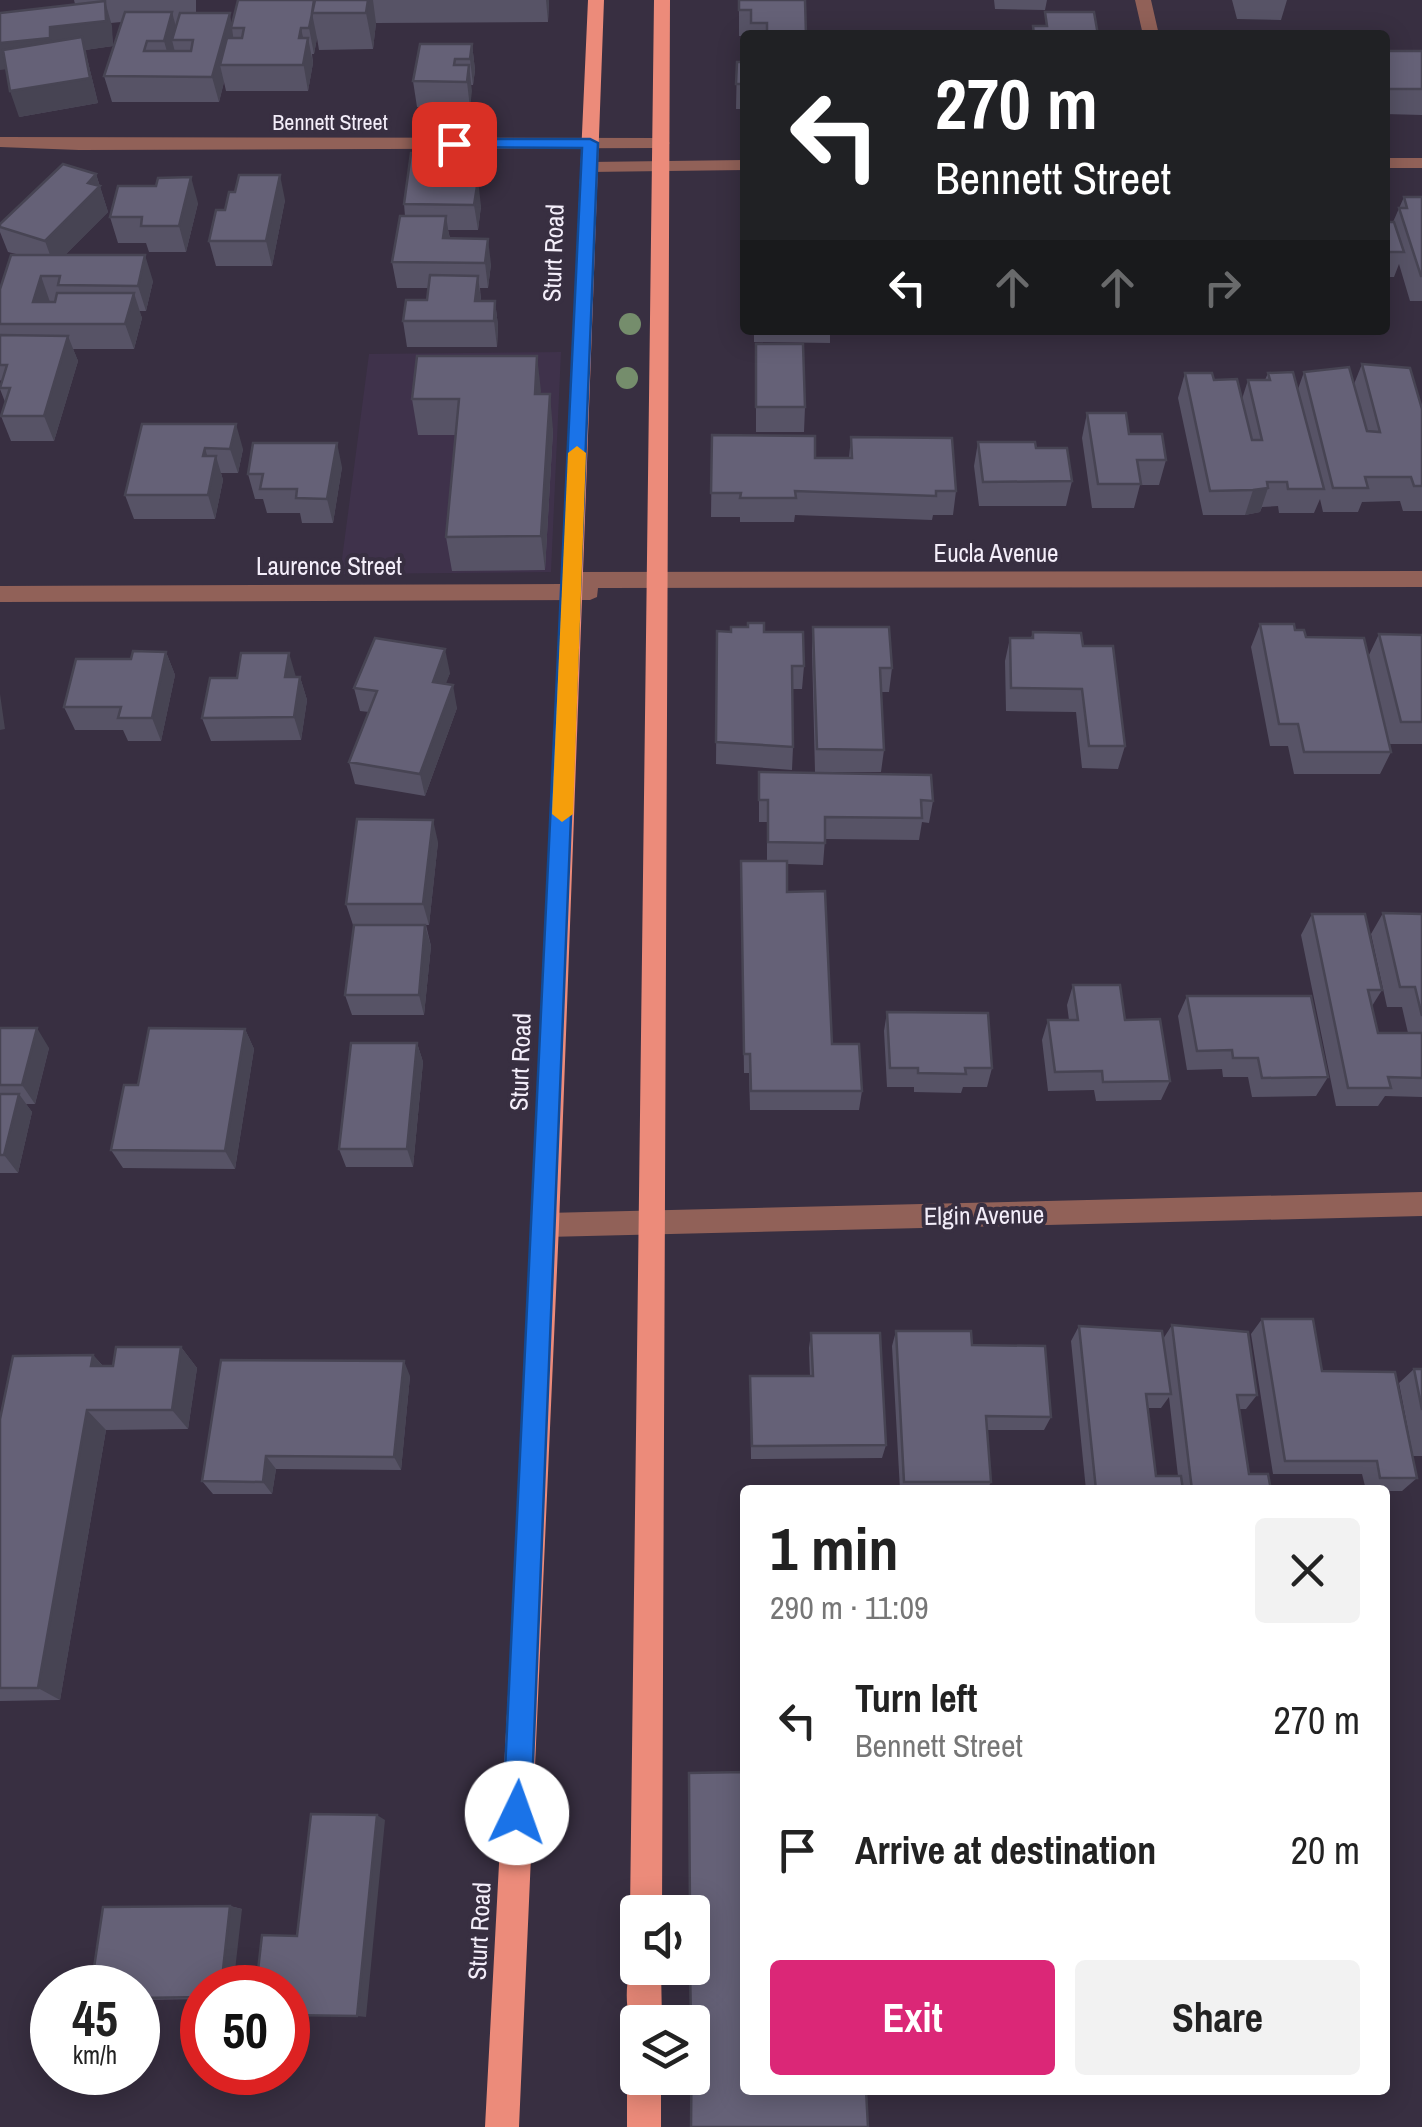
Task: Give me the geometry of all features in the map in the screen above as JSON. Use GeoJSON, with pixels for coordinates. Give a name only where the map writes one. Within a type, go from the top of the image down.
{"type":"FeatureCollection","features":[{"type":"Feature","properties":{"kind":"main road","name":"Sturt Road"},"geometry":{"type":"LineString","coordinates":[[502,2127],[546,1225],[596,0]]}},
{"type":"Feature","properties":{"kind":"main road"},"geometry":{"type":"LineString","coordinates":[[646,1895],[662,0]]}},
{"type":"Feature","properties":{"kind":"main road"},"geometry":{"type":"LineString","coordinates":[[644,2095],[644,2127]]}},
{"type":"Feature","properties":{"kind":"street"},"geometry":{"type":"LineString","coordinates":[[1143,0],[1150,30]]}},
{"type":"Feature","properties":{"kind":"street","name":"Bennett Street"},"geometry":{"type":"LineString","coordinates":[[0,142],[661,143]]}},
{"type":"Feature","properties":{"kind":"street"},"geometry":{"type":"LineString","coordinates":[[1390,164],[1422,163]]}},
{"type":"Feature","properties":{"kind":"street"},"geometry":{"type":"LineString","coordinates":[[589,166],[740,165]]}},
{"type":"Feature","properties":{"kind":"street","name":"Eucla Avenue"},"geometry":{"type":"LineString","coordinates":[[658,587],[1422,579]]}},
{"type":"Feature","properties":{"kind":"street","name":"Laurence Street"},"geometry":{"type":"LineString","coordinates":[[0,594],[658,587]]}},
{"type":"Feature","properties":{"kind":"street","name":"Elgin Avenue"},"geometry":{"type":"LineString","coordinates":[[546,1225],[1422,1204]]}},
{"type":"Feature","properties":{"kind":"shaded area"},"geometry":{"type":"Polygon","coordinates":[[[561,352],[551,572],[340,574],[369,354],[561,352]]]}},
{"type":"Feature","properties":{"kind":"building"},"geometry":{"type":"Polygon","coordinates":[[[238,0],[315,0],[309,28],[301,28],[299,38],[308,38],[303,65],[220,65],[227,38],[242,38],[244,28],[231,28],[238,0]]]}},
{"type":"Feature","properties":{"kind":"building"},"geometry":{"type":"Polygon","coordinates":[[[314,0],[368,0],[366,13],[312,13],[314,0]]]}},
{"type":"Feature","properties":{"kind":"building"},"geometry":{"type":"Polygon","coordinates":[[[739,0],[805,0],[806,30],[767,30],[767,23],[751,23],[751,10],[739,10],[739,0]]]}},
{"type":"Feature","properties":{"kind":"building"},"geometry":{"type":"Polygon","coordinates":[[[105,1],[106,21],[50,27],[50,38],[0,43],[0,13],[105,1]]]}},
{"type":"Feature","properties":{"kind":"building"},"geometry":{"type":"Polygon","coordinates":[[[125,12],[172,12],[164,41],[147,41],[144,51],[191,51],[193,40],[172,40],[180,13],[230,13],[212,77],[104,76],[125,12]]]}},
{"type":"Feature","properties":{"kind":"building"},"geometry":{"type":"Polygon","coordinates":[[[1045,12],[1094,12],[1097,30],[1033,30],[1033,26],[1047,26],[1045,12]]]}},
{"type":"Feature","properties":{"kind":"building"},"geometry":{"type":"Polygon","coordinates":[[[82,37],[90,78],[10,91],[3,50],[82,37]]]}},
{"type":"Feature","properties":{"kind":"building"},"geometry":{"type":"Polygon","coordinates":[[[420,44],[472,44],[470,59],[455,59],[454,65],[469,65],[467,82],[413,81],[420,44]]]}},
{"type":"Feature","properties":{"kind":"building"},"geometry":{"type":"Polygon","coordinates":[[[1390,51],[1422,51],[1422,89],[1390,89],[1390,51]]]}},
{"type":"Feature","properties":{"kind":"building"},"geometry":{"type":"Polygon","coordinates":[[[737,62],[740,62],[740,84],[736,84],[737,62]]]}},
{"type":"Feature","properties":{"kind":"building"},"geometry":{"type":"Polygon","coordinates":[[[411,153],[461,153],[457,180],[478,180],[474,205],[404,204],[411,153]]]}},
{"type":"Feature","properties":{"kind":"building"},"geometry":{"type":"Polygon","coordinates":[[[63,164],[96,174],[88,183],[100,186],[45,241],[0,227],[0,224],[63,164]]]}},
{"type":"Feature","properties":{"kind":"building"},"geometry":{"type":"Polygon","coordinates":[[[239,175],[280,175],[266,241],[209,241],[216,210],[225,210],[239,175]]]}},
{"type":"Feature","properties":{"kind":"building"},"geometry":{"type":"Polygon","coordinates":[[[191,177],[179,226],[141,226],[142,217],[110,217],[118,186],[156,186],[158,178],[191,177]]]}},
{"type":"Feature","properties":{"kind":"building"},"geometry":{"type":"Polygon","coordinates":[[[1404,197],[1422,197],[1422,276],[1399,208],[1407,208],[1404,197]]]}},
{"type":"Feature","properties":{"kind":"building"},"geometry":{"type":"Polygon","coordinates":[[[400,216],[446,216],[443,238],[488,239],[485,263],[392,262],[400,216]]]}},
{"type":"Feature","properties":{"kind":"building"},"geometry":{"type":"Polygon","coordinates":[[[1390,222],[1394,222],[1404,252],[1390,252],[1390,222]]]}},
{"type":"Feature","properties":{"kind":"building"},"geometry":{"type":"Polygon","coordinates":[[[11,255],[145,255],[138,286],[58,285],[60,276],[41,276],[33,302],[55,302],[57,293],[134,293],[125,324],[0,324],[0,289],[11,255]]]}},
{"type":"Feature","properties":{"kind":"building"},"geometry":{"type":"Polygon","coordinates":[[[430,275],[478,276],[475,301],[495,301],[494,321],[403,321],[406,300],[427,300],[430,275]]]}},
{"type":"Feature","properties":{"kind":"building"},"geometry":{"type":"Polygon","coordinates":[[[0,335],[68,336],[44,416],[1,416],[10,388],[0,388],[7,365],[0,365],[0,335]]]}},
{"type":"Feature","properties":{"kind":"building"},"geometry":{"type":"Polygon","coordinates":[[[756,344],[803,344],[805,407],[756,407],[756,344]]]}},
{"type":"Feature","properties":{"kind":"building"},"geometry":{"type":"Polygon","coordinates":[[[417,356],[537,356],[535,394],[550,394],[541,536],[446,537],[459,399],[412,399],[417,356]]]}},
{"type":"Feature","properties":{"kind":"building"},"geometry":{"type":"Polygon","coordinates":[[[1362,364],[1410,368],[1422,409],[1422,486],[1414,486],[1411,477],[1365,477],[1368,488],[1333,488],[1304,372],[1349,367],[1367,431],[1380,432],[1362,364]]]}},
{"type":"Feature","properties":{"kind":"building"},"geometry":{"type":"Polygon","coordinates":[[[1293,372],[1324,489],[1288,489],[1287,482],[1267,482],[1268,488],[1210,491],[1185,373],[1212,373],[1214,380],[1237,379],[1252,440],[1262,440],[1248,380],[1270,380],[1268,373],[1293,372]]]}},
{"type":"Feature","properties":{"kind":"building"},"geometry":{"type":"Polygon","coordinates":[[[1087,413],[1126,413],[1129,434],[1162,434],[1166,460],[1137,460],[1141,484],[1098,484],[1087,413]]]}},
{"type":"Feature","properties":{"kind":"building"},"geometry":{"type":"Polygon","coordinates":[[[142,424],[236,424],[230,449],[205,448],[203,456],[216,456],[208,495],[125,495],[142,424]]]}},
{"type":"Feature","properties":{"kind":"building"},"geometry":{"type":"Polygon","coordinates":[[[712,435],[815,436],[815,458],[852,458],[851,437],[952,438],[956,491],[936,491],[936,496],[795,491],[796,498],[740,498],[741,493],[711,493],[712,435]]]}},
{"type":"Feature","properties":{"kind":"building"},"geometry":{"type":"Polygon","coordinates":[[[978,442],[1035,442],[1036,448],[1067,448],[1072,481],[983,482],[978,442]]]}},
{"type":"Feature","properties":{"kind":"building"},"geometry":{"type":"Polygon","coordinates":[[[253,443],[337,443],[327,499],[296,498],[297,489],[260,489],[263,474],[248,474],[253,443]]]}},
{"type":"Feature","properties":{"kind":"building"},"geometry":{"type":"Polygon","coordinates":[[[748,623],[764,623],[764,632],[803,632],[804,666],[792,666],[793,747],[716,742],[717,631],[731,632],[731,627],[748,627],[748,623]]]}},
{"type":"Feature","properties":{"kind":"building"},"geometry":{"type":"Polygon","coordinates":[[[1260,624],[1294,624],[1295,630],[1304,630],[1306,637],[1364,638],[1391,752],[1304,752],[1298,724],[1279,724],[1260,624]]]}},
{"type":"Feature","properties":{"kind":"building"},"geometry":{"type":"Polygon","coordinates":[[[813,627],[889,627],[892,668],[880,668],[884,750],[817,749],[813,627]]]}},
{"type":"Feature","properties":{"kind":"building"},"geometry":{"type":"Polygon","coordinates":[[[1033,632],[1081,633],[1083,646],[1113,646],[1125,746],[1089,746],[1082,689],[1011,688],[1010,638],[1033,638],[1033,632]]]}},
{"type":"Feature","properties":{"kind":"building"},"geometry":{"type":"Polygon","coordinates":[[[1379,634],[1422,635],[1422,722],[1401,722],[1379,634]]]}},
{"type":"Feature","properties":{"kind":"building"},"geometry":{"type":"Polygon","coordinates":[[[375,638],[445,649],[433,682],[453,685],[420,774],[349,762],[377,691],[354,688],[375,638]]]}},
{"type":"Feature","properties":{"kind":"building"},"geometry":{"type":"Polygon","coordinates":[[[133,651],[166,652],[152,718],[118,718],[121,707],[64,707],[76,659],[131,659],[133,651]]]}},
{"type":"Feature","properties":{"kind":"building"},"geometry":{"type":"Polygon","coordinates":[[[241,653],[289,653],[285,677],[300,677],[294,717],[202,718],[210,678],[237,678],[241,653]]]}},
{"type":"Feature","properties":{"kind":"building"},"geometry":{"type":"Polygon","coordinates":[[[759,772],[931,775],[933,801],[921,800],[922,818],[825,817],[825,843],[768,842],[768,800],[759,800],[759,772]]]}},
{"type":"Feature","properties":{"kind":"building"},"geometry":{"type":"Polygon","coordinates":[[[357,819],[433,820],[423,904],[346,904],[357,819]]]}},
{"type":"Feature","properties":{"kind":"building"},"geometry":{"type":"Polygon","coordinates":[[[741,861],[787,861],[787,892],[825,891],[832,1044],[859,1044],[862,1091],[751,1091],[750,1054],[744,1054],[741,861]]]}},
{"type":"Feature","properties":{"kind":"building"},"geometry":{"type":"Polygon","coordinates":[[[1383,913],[1422,914],[1422,1016],[1415,987],[1400,987],[1383,913]]]}},
{"type":"Feature","properties":{"kind":"building"},"geometry":{"type":"Polygon","coordinates":[[[1312,914],[1365,914],[1382,990],[1368,990],[1378,1033],[1422,1033],[1422,1078],[1388,1077],[1391,1088],[1348,1088],[1312,914]]]}},
{"type":"Feature","properties":{"kind":"building"},"geometry":{"type":"Polygon","coordinates":[[[354,925],[425,925],[419,995],[345,995],[354,925]]]}},
{"type":"Feature","properties":{"kind":"building"},"geometry":{"type":"Polygon","coordinates":[[[1073,985],[1120,985],[1125,1020],[1160,1019],[1170,1081],[1103,1082],[1102,1071],[1055,1072],[1048,1020],[1078,1020],[1073,985]]]}},
{"type":"Feature","properties":{"kind":"building"},"geometry":{"type":"Polygon","coordinates":[[[1187,996],[1311,996],[1328,1077],[1262,1078],[1258,1058],[1233,1058],[1232,1050],[1197,1051],[1187,996]]]}},
{"type":"Feature","properties":{"kind":"building"},"geometry":{"type":"Polygon","coordinates":[[[887,1012],[988,1013],[992,1068],[965,1068],[966,1074],[890,1068],[887,1012]]]}},
{"type":"Feature","properties":{"kind":"building"},"geometry":{"type":"Polygon","coordinates":[[[0,1028],[37,1028],[22,1085],[0,1085],[0,1028]]]}},
{"type":"Feature","properties":{"kind":"building"},"geometry":{"type":"Polygon","coordinates":[[[149,1028],[245,1029],[225,1151],[111,1150],[124,1085],[138,1085],[149,1028]]]}},
{"type":"Feature","properties":{"kind":"building"},"geometry":{"type":"Polygon","coordinates":[[[351,1043],[417,1043],[407,1149],[339,1149],[351,1043]]]}},
{"type":"Feature","properties":{"kind":"building"},"geometry":{"type":"Polygon","coordinates":[[[0,1094],[19,1094],[4,1155],[0,1155],[0,1094]]]}},
{"type":"Feature","properties":{"kind":"building"},"geometry":{"type":"Polygon","coordinates":[[[1262,1319],[1313,1319],[1322,1371],[1395,1372],[1417,1478],[1380,1478],[1377,1461],[1285,1461],[1262,1319]]]}},
{"type":"Feature","properties":{"kind":"building"},"geometry":{"type":"Polygon","coordinates":[[[1172,1325],[1248,1332],[1257,1395],[1237,1395],[1249,1474],[1268,1474],[1270,1485],[1191,1485],[1172,1325]]]}},
{"type":"Feature","properties":{"kind":"building"},"geometry":{"type":"Polygon","coordinates":[[[1079,1326],[1162,1331],[1171,1394],[1146,1394],[1156,1476],[1181,1476],[1182,1485],[1095,1485],[1079,1326]]]}},
{"type":"Feature","properties":{"kind":"building"},"geometry":{"type":"Polygon","coordinates":[[[896,1331],[971,1331],[972,1345],[1045,1346],[1051,1417],[986,1416],[991,1482],[904,1482],[896,1331]]]}},
{"type":"Feature","properties":{"kind":"building"},"geometry":{"type":"Polygon","coordinates":[[[811,1333],[880,1333],[886,1445],[752,1446],[750,1376],[813,1376],[811,1333]]]}},
{"type":"Feature","properties":{"kind":"building"},"geometry":{"type":"Polygon","coordinates":[[[116,1347],[181,1347],[172,1410],[87,1410],[38,1688],[0,1688],[0,1419],[13,1356],[93,1355],[91,1366],[113,1366],[116,1347]]]}},
{"type":"Feature","properties":{"kind":"building"},"geometry":{"type":"Polygon","coordinates":[[[221,1360],[404,1361],[394,1457],[266,1456],[263,1482],[202,1481],[221,1360]]]}},
{"type":"Feature","properties":{"kind":"building"},"geometry":{"type":"Polygon","coordinates":[[[1414,1369],[1422,1369],[1422,1410],[1414,1369]]]}},
{"type":"Feature","properties":{"kind":"building"},"geometry":{"type":"Polygon","coordinates":[[[740,1772],[740,2095],[866,2095],[868,2127],[691,2127],[691,2095],[710,2095],[710,2005],[691,2005],[690,1985],[710,1985],[710,1895],[690,1895],[689,1773],[740,1772]]]}},
{"type":"Feature","properties":{"kind":"building"},"geometry":{"type":"Polygon","coordinates":[[[311,1814],[377,1815],[357,2016],[310,2015],[310,1965],[259,1965],[262,1935],[297,1936],[311,1814]]]}},
{"type":"Feature","properties":{"kind":"building"},"geometry":{"type":"Polygon","coordinates":[[[230,1906],[224,1965],[180,1965],[180,1997],[160,1998],[160,1965],[94,1965],[103,1907],[230,1906]]]}},
{"type":"Feature","properties":{"kind":"slow traffic"},"geometry":{"type":"LineString","coordinates":[[562,814],[577,453]]}},
{"type":"Feature","properties":{"kind":"route"},"geometry":{"type":"LineString","coordinates":[[454,144],[590,143],[546,1225],[517,1813]]}}]}
